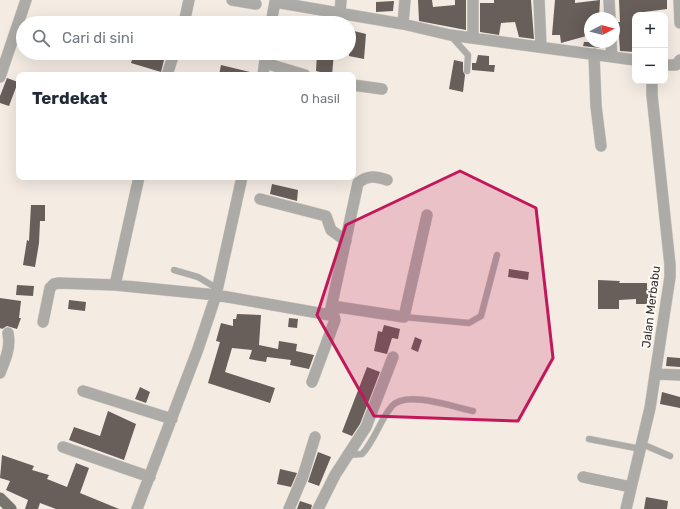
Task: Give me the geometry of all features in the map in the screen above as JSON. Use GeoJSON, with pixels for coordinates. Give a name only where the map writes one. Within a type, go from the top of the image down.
{"type":"FeatureCollection","features":[{"type":"Feature","properties":{"kind":"main road"},"geometry":{"type":"LineString","coordinates":[[0,498],[11,509]]}},
{"type":"Feature","properties":{"kind":"street"},"geometry":{"type":"LineString","coordinates":[[21,16],[26,0]]}},
{"type":"Feature","properties":{"kind":"street"},"geometry":{"type":"LineString","coordinates":[[186,16],[189,0]]}},
{"type":"Feature","properties":{"kind":"street"},"geometry":{"type":"LineString","coordinates":[[232,0],[256,4]]}},
{"type":"Feature","properties":{"kind":"street"},"geometry":{"type":"LineString","coordinates":[[340,13],[341,0]]}},
{"type":"Feature","properties":{"kind":"street"},"geometry":{"type":"LineString","coordinates":[[403,24],[405,0]]}},
{"type":"Feature","properties":{"kind":"street"},"geometry":{"type":"LineString","coordinates":[[472,0],[473,37]]}},
{"type":"Feature","properties":{"kind":"street"},"geometry":{"type":"LineString","coordinates":[[539,0],[541,46]]}},
{"type":"Feature","properties":{"kind":"street"},"geometry":{"type":"LineString","coordinates":[[609,0],[610,12]]}},
{"type":"Feature","properties":{"kind":"street"},"geometry":{"type":"LineString","coordinates":[[678,0],[680,23]]}},
{"type":"Feature","properties":{"kind":"street"},"geometry":{"type":"LineString","coordinates":[[272,16],[275,1],[403,24],[450,35],[541,46],[632,60]]}},
{"type":"Feature","properties":{"kind":"street"},"geometry":{"type":"LineString","coordinates":[[0,77],[16,30]]}},
{"type":"Feature","properties":{"kind":"street"},"geometry":{"type":"LineString","coordinates":[[611,48],[612,57]]}},
{"type":"Feature","properties":{"kind":"street"},"geometry":{"type":"LineString","coordinates":[[594,54],[596,106],[602,146]]}},
{"type":"Feature","properties":{"kind":"street"},"geometry":{"type":"LineString","coordinates":[[168,72],[172,60]]}},
{"type":"Feature","properties":{"kind":"street"},"geometry":{"type":"LineString","coordinates":[[264,72],[266,60]]}},
{"type":"Feature","properties":{"kind":"street"},"geometry":{"type":"LineString","coordinates":[[271,60],[298,72]]}},
{"type":"Feature","properties":{"kind":"street"},"geometry":{"type":"LineString","coordinates":[[668,65],[676,65],[680,60]]}},
{"type":"Feature","properties":{"kind":"street","name":"Jalan Merbabu"},"geometry":{"type":"LineString","coordinates":[[626,509],[650,408],[670,264],[652,84]]}},
{"type":"Feature","properties":{"kind":"street"},"geometry":{"type":"LineString","coordinates":[[356,85],[382,89]]}},
{"type":"Feature","properties":{"kind":"street"},"geometry":{"type":"LineString","coordinates":[[312,382],[335,320],[331,310],[358,183],[370,176],[387,180]]}},
{"type":"Feature","properties":{"kind":"street"},"geometry":{"type":"LineString","coordinates":[[115,285],[138,180]]}},
{"type":"Feature","properties":{"kind":"street"},"geometry":{"type":"LineString","coordinates":[[137,509],[198,349],[217,292],[241,180]]}},
{"type":"Feature","properties":{"kind":"street"},"geometry":{"type":"LineString","coordinates":[[260,199],[326,216],[331,230],[346,241]]}},
{"type":"Feature","properties":{"kind":"street"},"geometry":{"type":"LineString","coordinates":[[43,322],[50,288],[54,284],[115,285],[217,292],[331,310],[404,316],[428,215]]}},
{"type":"Feature","properties":{"kind":"street"},"geometry":{"type":"LineString","coordinates":[[0,373],[9,349],[10,342],[8,333]]}},
{"type":"Feature","properties":{"kind":"street"},"geometry":{"type":"LineString","coordinates":[[318,509],[335,475],[366,427],[393,357]]}},
{"type":"Feature","properties":{"kind":"street"},"geometry":{"type":"LineString","coordinates":[[655,374],[680,375]]}},
{"type":"Feature","properties":{"kind":"street"},"geometry":{"type":"LineString","coordinates":[[83,391],[172,419]]}},
{"type":"Feature","properties":{"kind":"street"},"geometry":{"type":"LineString","coordinates":[[289,509],[303,476],[315,437]]}},
{"type":"Feature","properties":{"kind":"street"},"geometry":{"type":"LineString","coordinates":[[63,447],[150,477]]}},
{"type":"Feature","properties":{"kind":"street"},"geometry":{"type":"LineString","coordinates":[[584,477],[631,487]]}},
{"type":"Feature","properties":{"kind":"lane"},"geometry":{"type":"LineString","coordinates":[[450,35],[468,55],[468,71]]}},
{"type":"Feature","properties":{"kind":"lane"},"geometry":{"type":"LineString","coordinates":[[404,316],[469,322],[475,320],[481,316],[497,255]]}},
{"type":"Feature","properties":{"kind":"lane"},"geometry":{"type":"LineString","coordinates":[[174,270],[198,277],[217,292]]}},
{"type":"Feature","properties":{"kind":"lane"},"geometry":{"type":"LineString","coordinates":[[348,455],[362,454],[368,447],[392,406],[400,400],[425,400],[473,411]]}},
{"type":"Feature","properties":{"kind":"lane"},"geometry":{"type":"LineString","coordinates":[[589,440],[641,447],[670,456]]}},
{"type":"Feature","properties":{"kind":"highlighted area"},"geometry":{"type":"Polygon","coordinates":[[[460,171],[536,208],[553,358],[518,421],[374,416],[317,315],[346,225],[460,171]]]}},
{"type":"Feature","properties":{"kind":"building"},"geometry":{"type":"Polygon","coordinates":[[[418,0],[432,0],[433,7],[455,5],[455,0],[466,0],[466,30],[419,21],[418,0]]]}},
{"type":"Feature","properties":{"kind":"building"},"geometry":{"type":"Polygon","coordinates":[[[494,0],[531,0],[534,39],[519,37],[515,22],[501,23],[499,35],[480,32],[480,3],[494,3],[494,0]]]}},
{"type":"Feature","properties":{"kind":"building"},"geometry":{"type":"Polygon","coordinates":[[[555,0],[575,0],[575,3],[600,0],[599,12],[584,12],[584,37],[561,43],[560,35],[552,35],[555,0]]]}},
{"type":"Feature","properties":{"kind":"building"},"geometry":{"type":"Polygon","coordinates":[[[619,0],[667,0],[667,9],[632,12],[632,52],[620,51],[619,0]]]}},
{"type":"Feature","properties":{"kind":"building"},"geometry":{"type":"Polygon","coordinates":[[[394,1],[393,11],[376,12],[376,2],[394,1]]]}},
{"type":"Feature","properties":{"kind":"building"},"geometry":{"type":"Polygon","coordinates":[[[356,32],[366,34],[364,59],[356,57],[356,32]]]}},
{"type":"Feature","properties":{"kind":"building"},"geometry":{"type":"Polygon","coordinates":[[[478,55],[489,56],[489,65],[495,65],[494,72],[472,70],[472,63],[476,63],[478,55]]]}},
{"type":"Feature","properties":{"kind":"building"},"geometry":{"type":"Polygon","coordinates":[[[132,60],[164,60],[161,72],[131,63],[132,60]]]}},
{"type":"Feature","properties":{"kind":"building"},"geometry":{"type":"Polygon","coordinates":[[[317,60],[333,60],[332,72],[316,71],[317,60]]]}},
{"type":"Feature","properties":{"kind":"building"},"geometry":{"type":"Polygon","coordinates":[[[454,60],[463,62],[463,71],[465,75],[463,92],[449,89],[454,60]]]}},
{"type":"Feature","properties":{"kind":"building"},"geometry":{"type":"Polygon","coordinates":[[[221,65],[250,72],[220,72],[221,65]]]}},
{"type":"Feature","properties":{"kind":"building"},"geometry":{"type":"Polygon","coordinates":[[[7,78],[16,81],[16,87],[9,106],[0,103],[0,96],[7,78]]]}},
{"type":"Feature","properties":{"kind":"building"},"geometry":{"type":"Polygon","coordinates":[[[272,184],[298,190],[297,201],[270,194],[272,184]]]}},
{"type":"Feature","properties":{"kind":"building"},"geometry":{"type":"Polygon","coordinates":[[[31,205],[45,205],[45,221],[40,221],[39,243],[35,267],[23,265],[27,240],[29,241],[31,205]]]}},
{"type":"Feature","properties":{"kind":"building"},"geometry":{"type":"Polygon","coordinates":[[[509,269],[529,272],[528,280],[508,277],[509,269]]]}},
{"type":"Feature","properties":{"kind":"building"},"geometry":{"type":"Polygon","coordinates":[[[598,280],[620,281],[619,283],[647,283],[647,289],[650,289],[650,298],[647,298],[647,304],[636,304],[636,299],[619,300],[619,309],[598,309],[598,280]]]}},
{"type":"Feature","properties":{"kind":"building"},"geometry":{"type":"Polygon","coordinates":[[[17,285],[34,286],[33,296],[16,295],[17,285]]]}},
{"type":"Feature","properties":{"kind":"building"},"geometry":{"type":"Polygon","coordinates":[[[0,298],[21,301],[19,318],[21,318],[17,329],[7,326],[2,329],[0,328],[0,298]]]}},
{"type":"Feature","properties":{"kind":"building"},"geometry":{"type":"Polygon","coordinates":[[[69,300],[86,302],[85,311],[68,309],[69,300]]]}},
{"type":"Feature","properties":{"kind":"building"},"geometry":{"type":"Polygon","coordinates":[[[237,314],[261,315],[259,345],[278,349],[279,341],[297,344],[296,351],[314,355],[309,369],[290,365],[291,360],[267,357],[266,362],[249,359],[252,350],[232,348],[225,372],[275,388],[270,403],[208,383],[220,342],[216,341],[221,323],[233,326],[233,319],[236,319],[237,314]]]}},
{"type":"Feature","properties":{"kind":"building"},"geometry":{"type":"Polygon","coordinates":[[[289,318],[298,319],[297,328],[288,327],[289,318]]]}},
{"type":"Feature","properties":{"kind":"building"},"geometry":{"type":"Polygon","coordinates":[[[384,325],[400,329],[398,339],[392,338],[387,354],[374,351],[378,331],[382,332],[384,325]]]}},
{"type":"Feature","properties":{"kind":"building"},"geometry":{"type":"Polygon","coordinates":[[[415,337],[422,340],[418,352],[411,349],[415,337]]]}},
{"type":"Feature","properties":{"kind":"building"},"geometry":{"type":"Polygon","coordinates":[[[667,357],[680,358],[680,367],[666,366],[667,357]]]}},
{"type":"Feature","properties":{"kind":"building"},"geometry":{"type":"Polygon","coordinates":[[[367,367],[380,372],[360,424],[352,436],[342,432],[367,367]]]}},
{"type":"Feature","properties":{"kind":"building"},"geometry":{"type":"Polygon","coordinates":[[[140,387],[150,392],[146,403],[135,399],[140,387]]]}},
{"type":"Feature","properties":{"kind":"building"},"geometry":{"type":"Polygon","coordinates":[[[662,392],[680,397],[680,408],[660,404],[662,392]]]}},
{"type":"Feature","properties":{"kind":"building"},"geometry":{"type":"Polygon","coordinates":[[[108,411],[136,424],[124,460],[69,440],[74,427],[100,436],[108,411]]]}},
{"type":"Feature","properties":{"kind":"building"},"geometry":{"type":"Polygon","coordinates":[[[318,452],[331,457],[319,486],[308,482],[318,452]]]}},
{"type":"Feature","properties":{"kind":"building"},"geometry":{"type":"Polygon","coordinates":[[[2,455],[34,466],[32,470],[49,475],[47,479],[67,487],[76,463],[89,468],[80,493],[119,509],[56,509],[40,503],[38,509],[25,509],[28,500],[6,490],[10,481],[0,478],[2,455]]]}},
{"type":"Feature","properties":{"kind":"building"},"geometry":{"type":"Polygon","coordinates":[[[280,469],[297,473],[291,487],[277,484],[280,469]]]}},
{"type":"Feature","properties":{"kind":"building"},"geometry":{"type":"Polygon","coordinates":[[[646,497],[668,501],[667,509],[644,509],[646,497]]]}},
{"type":"Feature","properties":{"kind":"building"},"geometry":{"type":"Polygon","coordinates":[[[300,501],[312,505],[311,509],[297,509],[300,501]]]}}]}
